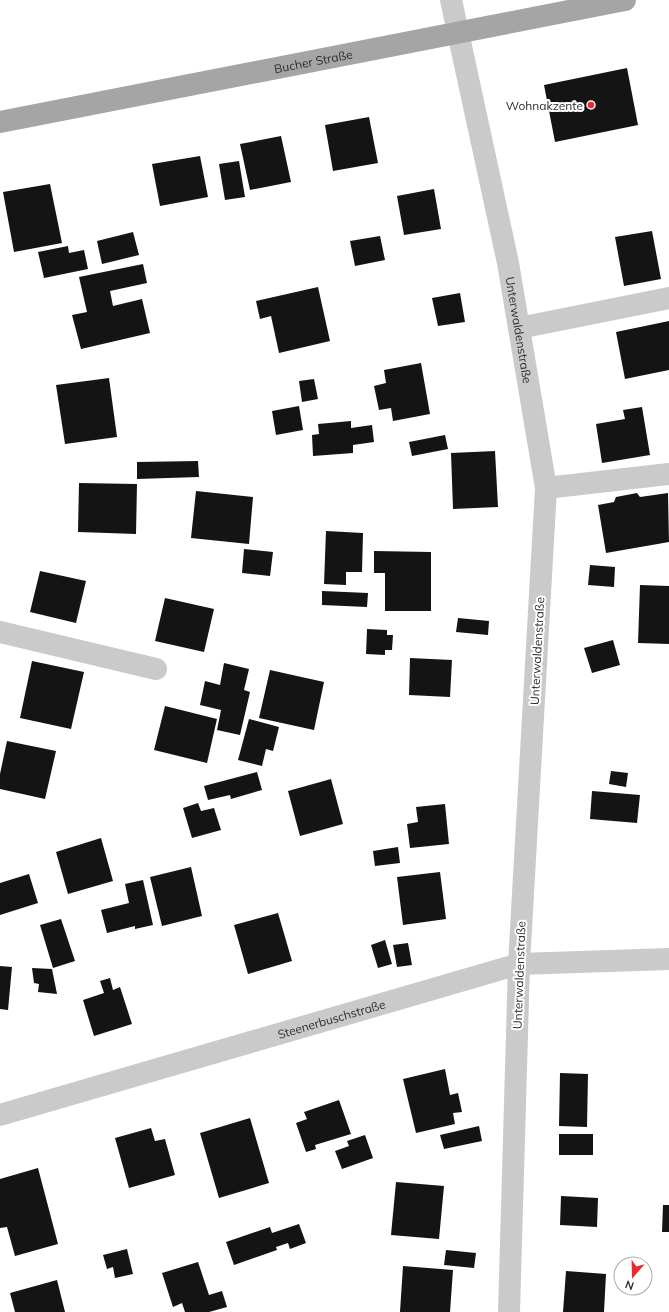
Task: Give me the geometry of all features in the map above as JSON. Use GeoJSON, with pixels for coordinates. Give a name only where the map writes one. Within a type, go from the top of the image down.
{"type":"FeatureCollection","features":[{"type":"Feature","properties":{"kind":"main road","name":"Bucher Straße"},"geometry":{"type":"LineString","coordinates":[[0,122],[626,0]]}},
{"type":"Feature","properties":{"kind":"street","name":"Unterwaldenstraße"},"geometry":{"type":"LineString","coordinates":[[451,0],[457,34],[508,263],[546,488],[519,964],[510,1312]]}},
{"type":"Feature","properties":{"kind":"street"},"geometry":{"type":"LineString","coordinates":[[519,328],[669,298]]}},
{"type":"Feature","properties":{"kind":"street"},"geometry":{"type":"LineString","coordinates":[[546,488],[669,474]]}},
{"type":"Feature","properties":{"kind":"street"},"geometry":{"type":"LineString","coordinates":[[0,632],[156,669]]}},
{"type":"Feature","properties":{"kind":"street","name":"Steenerbuschstraße"},"geometry":{"type":"LineString","coordinates":[[0,1115],[519,964],[669,958]]}},
{"type":"Feature","properties":{"kind":"building","name":"Wohnakzente"},"geometry":{"type":"Polygon","coordinates":[[[627,68],[638,125],[555,142],[544,85],[627,68]]]}},
{"type":"Feature","properties":{"kind":"building"},"geometry":{"type":"Polygon","coordinates":[[[369,117],[378,163],[333,171],[325,125],[369,117]]]}},
{"type":"Feature","properties":{"kind":"building"},"geometry":{"type":"Polygon","coordinates":[[[281,136],[291,182],[250,190],[240,144],[281,136]]]}},
{"type":"Feature","properties":{"kind":"building"},"geometry":{"type":"Polygon","coordinates":[[[200,156],[208,197],[160,206],[152,164],[200,156]]]}},
{"type":"Feature","properties":{"kind":"building"},"geometry":{"type":"Polygon","coordinates":[[[239,161],[245,197],[225,200],[219,164],[239,161]]]}},
{"type":"Feature","properties":{"kind":"building"},"geometry":{"type":"Polygon","coordinates":[[[50,184],[62,243],[14,252],[3,192],[50,184]]]}},
{"type":"Feature","properties":{"kind":"building"},"geometry":{"type":"Polygon","coordinates":[[[434,189],[441,229],[404,235],[397,196],[434,189]]]}},
{"type":"Feature","properties":{"kind":"building"},"geometry":{"type":"Polygon","coordinates":[[[652,231],[661,279],[624,286],[615,237],[652,231]]]}},
{"type":"Feature","properties":{"kind":"building"},"geometry":{"type":"Polygon","coordinates":[[[133,232],[139,255],[102,264],[97,241],[133,232]]]}},
{"type":"Feature","properties":{"kind":"building"},"geometry":{"type":"Polygon","coordinates":[[[380,236],[385,260],[355,266],[350,241],[380,236]]]}},
{"type":"Feature","properties":{"kind":"building"},"geometry":{"type":"Polygon","coordinates":[[[68,246],[69,253],[84,250],[88,269],[44,278],[38,252],[68,246]]]}},
{"type":"Feature","properties":{"kind":"building"},"geometry":{"type":"Polygon","coordinates":[[[143,264],[147,283],[110,291],[113,306],[142,299],[150,333],[81,349],[72,315],[87,312],[79,277],[143,264]]]}},
{"type":"Feature","properties":{"kind":"building"},"geometry":{"type":"Polygon","coordinates":[[[318,287],[330,341],[279,353],[271,316],[260,319],[256,301],[318,287]]]}},
{"type":"Feature","properties":{"kind":"building"},"geometry":{"type":"Polygon","coordinates":[[[460,293],[465,322],[438,326],[432,298],[460,293]]]}},
{"type":"Feature","properties":{"kind":"building"},"geometry":{"type":"Polygon","coordinates":[[[669,321],[669,370],[625,379],[616,332],[669,321]]]}},
{"type":"Feature","properties":{"kind":"building"},"geometry":{"type":"Polygon","coordinates":[[[421,363],[430,414],[393,421],[391,408],[379,410],[374,386],[386,383],[384,370],[421,363]]]}},
{"type":"Feature","properties":{"kind":"building"},"geometry":{"type":"Polygon","coordinates":[[[109,378],[117,437],[65,444],[56,385],[109,378]]]}},
{"type":"Feature","properties":{"kind":"building"},"geometry":{"type":"Polygon","coordinates":[[[314,379],[318,399],[302,402],[299,381],[314,379]]]}},
{"type":"Feature","properties":{"kind":"building"},"geometry":{"type":"Polygon","coordinates":[[[299,406],[303,430],[276,435],[272,411],[299,406]]]}},
{"type":"Feature","properties":{"kind":"building"},"geometry":{"type":"Polygon","coordinates":[[[642,407],[650,455],[602,463],[596,424],[625,419],[623,410],[642,407]]]}},
{"type":"Feature","properties":{"kind":"building"},"geometry":{"type":"Polygon","coordinates":[[[351,421],[351,428],[372,425],[374,442],[353,445],[353,453],[313,456],[312,435],[319,434],[318,424],[351,421]]]}},
{"type":"Feature","properties":{"kind":"building"},"geometry":{"type":"Polygon","coordinates":[[[445,435],[448,449],[412,456],[409,442],[445,435]]]}},
{"type":"Feature","properties":{"kind":"building"},"geometry":{"type":"Polygon","coordinates":[[[495,451],[498,507],[453,509],[451,453],[495,451]]]}},
{"type":"Feature","properties":{"kind":"building"},"geometry":{"type":"Polygon","coordinates":[[[198,461],[199,477],[137,479],[137,462],[198,461]]]}},
{"type":"Feature","properties":{"kind":"building"},"geometry":{"type":"Polygon","coordinates":[[[79,483],[137,484],[136,534],[78,532],[79,483]]]}},
{"type":"Feature","properties":{"kind":"building"},"geometry":{"type":"Polygon","coordinates":[[[196,491],[253,497],[249,544],[191,538],[196,491]]]}},
{"type":"Feature","properties":{"kind":"building"},"geometry":{"type":"Polygon","coordinates":[[[637,493],[640,497],[668,493],[669,542],[606,553],[598,505],[614,502],[616,497],[637,493]]]}},
{"type":"Feature","properties":{"kind":"building"},"geometry":{"type":"Polygon","coordinates":[[[326,531],[363,533],[362,572],[346,572],[346,585],[324,584],[326,531]]]}},
{"type":"Feature","properties":{"kind":"building"},"geometry":{"type":"Polygon","coordinates":[[[244,549],[273,552],[270,576],[242,573],[244,549]]]}},
{"type":"Feature","properties":{"kind":"building"},"geometry":{"type":"Polygon","coordinates":[[[374,551],[431,552],[431,611],[385,611],[385,573],[374,573],[374,551]]]}},
{"type":"Feature","properties":{"kind":"building"},"geometry":{"type":"Polygon","coordinates":[[[590,565],[615,567],[614,587],[588,585],[590,565]]]}},
{"type":"Feature","properties":{"kind":"building"},"geometry":{"type":"Polygon","coordinates":[[[40,571],[86,581],[76,623],[30,612],[40,571]]]}},
{"type":"Feature","properties":{"kind":"building"},"geometry":{"type":"Polygon","coordinates":[[[640,585],[669,586],[669,644],[638,643],[640,585]]]}},
{"type":"Feature","properties":{"kind":"building"},"geometry":{"type":"Polygon","coordinates":[[[322,591],[368,593],[367,607],[322,605],[322,591]]]}},
{"type":"Feature","properties":{"kind":"building"},"geometry":{"type":"Polygon","coordinates":[[[165,598],[214,609],[204,652],[155,641],[165,598]]]}},
{"type":"Feature","properties":{"kind":"building"},"geometry":{"type":"Polygon","coordinates":[[[458,618],[489,621],[488,635],[456,632],[458,618]]]}},
{"type":"Feature","properties":{"kind":"building"},"geometry":{"type":"Polygon","coordinates":[[[367,629],[387,630],[387,635],[393,635],[392,650],[385,650],[385,655],[366,654],[367,629]]]}},
{"type":"Feature","properties":{"kind":"building"},"geometry":{"type":"Polygon","coordinates":[[[613,640],[620,665],[592,673],[584,648],[613,640]]]}},
{"type":"Feature","properties":{"kind":"building"},"geometry":{"type":"Polygon","coordinates":[[[410,658],[452,660],[450,697],[409,695],[410,658]]]}},
{"type":"Feature","properties":{"kind":"building"},"geometry":{"type":"Polygon","coordinates":[[[32,661],[84,672],[71,729],[20,718],[32,661]]]}},
{"type":"Feature","properties":{"kind":"building"},"geometry":{"type":"Polygon","coordinates":[[[224,663],[249,669],[244,690],[250,692],[240,735],[217,730],[221,710],[200,705],[205,681],[220,685],[224,663]]]}},
{"type":"Feature","properties":{"kind":"building"},"geometry":{"type":"Polygon","coordinates":[[[270,670],[324,682],[314,730],[259,718],[270,670]]]}},
{"type":"Feature","properties":{"kind":"building"},"geometry":{"type":"Polygon","coordinates":[[[165,706],[217,719],[207,763],[154,750],[165,706]]]}},
{"type":"Feature","properties":{"kind":"building"},"geometry":{"type":"Polygon","coordinates":[[[249,719],[279,727],[273,751],[266,749],[262,766],[238,760],[249,719]]]}},
{"type":"Feature","properties":{"kind":"building"},"geometry":{"type":"Polygon","coordinates":[[[7,741],[56,751],[45,799],[0,789],[0,774],[7,741]]]}},
{"type":"Feature","properties":{"kind":"building"},"geometry":{"type":"Polygon","coordinates":[[[611,771],[628,773],[626,787],[609,784],[611,771]]]}},
{"type":"Feature","properties":{"kind":"building"},"geometry":{"type":"Polygon","coordinates":[[[257,772],[262,790],[231,799],[230,795],[208,800],[204,786],[257,772]]]}},
{"type":"Feature","properties":{"kind":"building"},"geometry":{"type":"Polygon","coordinates":[[[331,779],[343,824],[300,836],[288,791],[331,779]]]}},
{"type":"Feature","properties":{"kind":"building"},"geometry":{"type":"Polygon","coordinates":[[[592,791],[640,795],[637,823],[590,819],[592,791]]]}},
{"type":"Feature","properties":{"kind":"building"},"geometry":{"type":"Polygon","coordinates":[[[198,803],[201,811],[214,808],[221,830],[192,838],[183,808],[198,803]]]}},
{"type":"Feature","properties":{"kind":"building"},"geometry":{"type":"Polygon","coordinates":[[[445,804],[449,844],[410,848],[407,824],[418,822],[416,807],[445,804]]]}},
{"type":"Feature","properties":{"kind":"building"},"geometry":{"type":"Polygon","coordinates":[[[101,838],[113,881],[68,894],[56,852],[101,838]]]}},
{"type":"Feature","properties":{"kind":"building"},"geometry":{"type":"Polygon","coordinates":[[[398,847],[400,863],[375,866],[373,851],[398,847]]]}},
{"type":"Feature","properties":{"kind":"building"},"geometry":{"type":"Polygon","coordinates":[[[191,867],[202,916],[162,926],[150,877],[191,867]]]}},
{"type":"Feature","properties":{"kind":"building"},"geometry":{"type":"Polygon","coordinates":[[[440,872],[446,919],[403,925],[397,877],[440,872]]]}},
{"type":"Feature","properties":{"kind":"building"},"geometry":{"type":"Polygon","coordinates":[[[29,874],[38,903],[0,915],[0,883],[29,874]]]}},
{"type":"Feature","properties":{"kind":"building"},"geometry":{"type":"Polygon","coordinates":[[[143,880],[153,925],[135,929],[135,926],[107,933],[101,910],[129,903],[125,884],[143,880]]]}},
{"type":"Feature","properties":{"kind":"building"},"geometry":{"type":"Polygon","coordinates":[[[278,913],[292,961],[248,974],[234,925],[278,913]]]}},
{"type":"Feature","properties":{"kind":"building"},"geometry":{"type":"Polygon","coordinates":[[[61,919],[75,961],[53,968],[40,925],[61,919]]]}},
{"type":"Feature","properties":{"kind":"building"},"geometry":{"type":"Polygon","coordinates":[[[385,940],[392,964],[378,968],[371,945],[385,940]]]}},
{"type":"Feature","properties":{"kind":"building"},"geometry":{"type":"Polygon","coordinates":[[[408,943],[412,965],[397,967],[393,945],[408,943]]]}},
{"type":"Feature","properties":{"kind":"building"},"geometry":{"type":"Polygon","coordinates":[[[0,966],[12,967],[8,1010],[0,1009],[0,966]]]}},
{"type":"Feature","properties":{"kind":"building"},"geometry":{"type":"Polygon","coordinates":[[[32,968],[52,969],[57,994],[38,992],[39,984],[34,983],[32,968]]]}},
{"type":"Feature","properties":{"kind":"building"},"geometry":{"type":"Polygon","coordinates":[[[110,978],[113,990],[120,987],[132,1024],[94,1036],[83,1000],[104,993],[100,981],[110,978]]]}},
{"type":"Feature","properties":{"kind":"building"},"geometry":{"type":"Polygon","coordinates":[[[445,1069],[450,1095],[458,1093],[462,1112],[453,1113],[455,1124],[416,1133],[403,1079],[445,1069]]]}},
{"type":"Feature","properties":{"kind":"building"},"geometry":{"type":"Polygon","coordinates":[[[560,1073],[588,1074],[587,1127],[559,1126],[560,1073]]]}},
{"type":"Feature","properties":{"kind":"building"},"geometry":{"type":"Polygon","coordinates":[[[339,1100],[351,1134],[315,1145],[316,1149],[306,1152],[296,1123],[307,1119],[304,1112],[339,1100]]]}},
{"type":"Feature","properties":{"kind":"building"},"geometry":{"type":"Polygon","coordinates":[[[250,1118],[269,1183],[219,1198],[200,1133],[250,1118]]]}},
{"type":"Feature","properties":{"kind":"building"},"geometry":{"type":"Polygon","coordinates":[[[479,1126],[482,1141],[444,1149],[440,1135],[479,1126]]]}},
{"type":"Feature","properties":{"kind":"building"},"geometry":{"type":"Polygon","coordinates":[[[151,1128],[155,1141],[165,1139],[175,1175],[129,1188],[115,1138],[151,1128]]]}},
{"type":"Feature","properties":{"kind":"building"},"geometry":{"type":"Polygon","coordinates":[[[559,1134],[593,1134],[593,1155],[559,1155],[559,1134]]]}},
{"type":"Feature","properties":{"kind":"building"},"geometry":{"type":"Polygon","coordinates":[[[365,1135],[373,1158],[342,1169],[335,1151],[349,1146],[347,1141],[365,1135]]]}},
{"type":"Feature","properties":{"kind":"building"},"geometry":{"type":"Polygon","coordinates":[[[38,1168],[58,1244],[15,1256],[7,1227],[0,1228],[0,1179],[38,1168]]]}},
{"type":"Feature","properties":{"kind":"building"},"geometry":{"type":"Polygon","coordinates":[[[396,1182],[444,1186],[439,1239],[391,1235],[396,1182]]]}},
{"type":"Feature","properties":{"kind":"building"},"geometry":{"type":"Polygon","coordinates":[[[561,1196],[598,1198],[597,1227],[560,1225],[561,1196]]]}},
{"type":"Feature","properties":{"kind":"building"},"geometry":{"type":"Polygon","coordinates":[[[663,1205],[669,1205],[669,1232],[662,1232],[663,1205]]]}},
{"type":"Feature","properties":{"kind":"building"},"geometry":{"type":"Polygon","coordinates":[[[299,1224],[306,1243],[290,1249],[288,1243],[276,1247],[277,1250],[234,1265],[226,1242],[270,1227],[272,1233],[299,1224]]]}},
{"type":"Feature","properties":{"kind":"building"},"geometry":{"type":"Polygon","coordinates":[[[127,1249],[133,1274],[115,1278],[113,1267],[107,1269],[103,1255],[127,1249]]]}},
{"type":"Feature","properties":{"kind":"building"},"geometry":{"type":"Polygon","coordinates":[[[446,1250],[476,1253],[474,1268],[444,1265],[446,1250]]]}},
{"type":"Feature","properties":{"kind":"building"},"geometry":{"type":"Polygon","coordinates":[[[198,1262],[209,1295],[222,1291],[227,1307],[209,1312],[185,1312],[182,1303],[173,1307],[162,1273],[198,1262]]]}},
{"type":"Feature","properties":{"kind":"building"},"geometry":{"type":"Polygon","coordinates":[[[403,1266],[453,1270],[450,1312],[400,1312],[403,1266]]]}},
{"type":"Feature","properties":{"kind":"building"},"geometry":{"type":"Polygon","coordinates":[[[566,1271],[606,1274],[604,1312],[563,1312],[566,1271]]]}},
{"type":"Feature","properties":{"kind":"building"},"geometry":{"type":"Polygon","coordinates":[[[57,1280],[65,1312],[15,1312],[10,1293],[57,1280]]]}},
{"type":"Feature","properties":{"kind":"place","name":"Wohnakzente"},"geometry":{"type":"Point","coordinates":[591,105]}}]}
